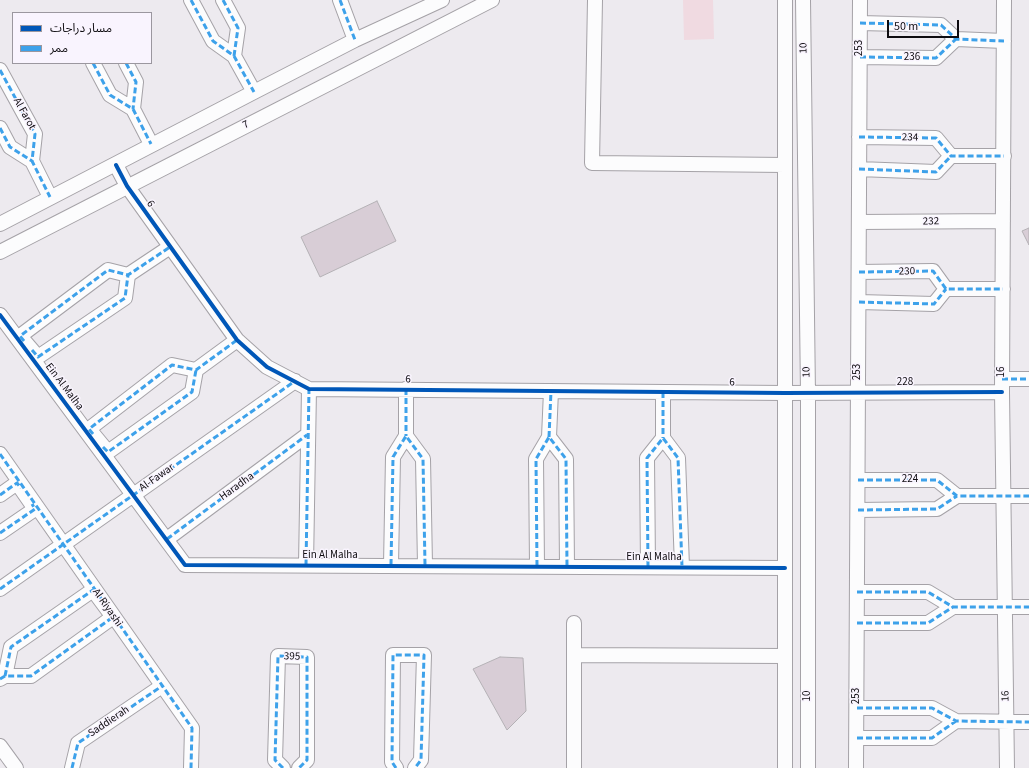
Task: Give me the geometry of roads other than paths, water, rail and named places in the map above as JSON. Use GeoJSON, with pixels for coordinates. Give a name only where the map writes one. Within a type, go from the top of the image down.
{"type":"FeatureCollection","features":[{"type":"Feature","properties":{"kind":"street"},"geometry":{"type":"LineString","coordinates":[[191,0],[212,42],[234,56],[254,92]]}},
{"type":"Feature","properties":{"kind":"street"},"geometry":{"type":"LineString","coordinates":[[223,0],[238,28],[234,56]]}},
{"type":"Feature","properties":{"kind":"street"},"geometry":{"type":"LineString","coordinates":[[0,224],[50,197],[116,165],[151,144],[355,40],[442,0]]}},
{"type":"Feature","properties":{"kind":"street","name":"7"},"geometry":{"type":"LineString","coordinates":[[0,252],[492,0]]}},
{"type":"Feature","properties":{"kind":"street"},"geometry":{"type":"LineString","coordinates":[[595,0],[592,163],[785,165]]}},
{"type":"Feature","properties":{"kind":"street","name":"10"},"geometry":{"type":"LineString","coordinates":[[785,0],[785,768]]}},
{"type":"Feature","properties":{"kind":"street","name":"10"},"geometry":{"type":"LineString","coordinates":[[803,0],[808,393],[808,768]]}},
{"type":"Feature","properties":{"kind":"street","name":"253"},"geometry":{"type":"LineString","coordinates":[[856,768],[860,0]]}},
{"type":"Feature","properties":{"kind":"street","name":"16"},"geometry":{"type":"LineString","coordinates":[[1004,0],[1002,385],[1007,768]]}},
{"type":"Feature","properties":{"kind":"street"},"geometry":{"type":"LineString","coordinates":[[339,1],[355,40]]}},
{"type":"Feature","properties":{"kind":"street"},"geometry":{"type":"LineString","coordinates":[[860,23],[941,26],[956,39],[1004,41]]}},
{"type":"Feature","properties":{"kind":"street","name":"236"},"geometry":{"type":"LineString","coordinates":[[860,57],[936,58],[956,39]]}},
{"type":"Feature","properties":{"kind":"street"},"geometry":{"type":"LineString","coordinates":[[93,64],[110,95],[133,109],[151,144]]}},
{"type":"Feature","properties":{"kind":"street"},"geometry":{"type":"LineString","coordinates":[[127,64],[136,82],[133,109]]}},
{"type":"Feature","properties":{"kind":"street","name":"Al Farot"},"geometry":{"type":"LineString","coordinates":[[0,70],[35,134],[32,161]]}},
{"type":"Feature","properties":{"kind":"street"},"geometry":{"type":"LineString","coordinates":[[0,128],[10,147],[32,161],[50,197]]}},
{"type":"Feature","properties":{"kind":"street","name":"234"},"geometry":{"type":"LineString","coordinates":[[859,137],[936,138],[952,156]]}},
{"type":"Feature","properties":{"kind":"street"},"geometry":{"type":"LineString","coordinates":[[859,169],[936,172],[952,156],[1004,156]]}},
{"type":"Feature","properties":{"kind":"street","name":"6"},"geometry":{"type":"LineString","coordinates":[[116,165],[127,186],[237,340],[267,367],[309,389],[808,393]]}},
{"type":"Feature","properties":{"kind":"street","name":"232"},"geometry":{"type":"LineString","coordinates":[[859,222],[1003,221]]}},
{"type":"Feature","properties":{"kind":"street"},"geometry":{"type":"LineString","coordinates":[[128,275],[108,270],[20,336],[38,357],[124,298],[128,275],[170,247]]}},
{"type":"Feature","properties":{"kind":"street","name":"230"},"geometry":{"type":"LineString","coordinates":[[859,272],[933,271],[946,289]]}},
{"type":"Feature","properties":{"kind":"street"},"geometry":{"type":"LineString","coordinates":[[859,302],[934,304],[946,289],[1003,289]]}},
{"type":"Feature","properties":{"kind":"street","name":"Ein Al Malha"},"geometry":{"type":"LineString","coordinates":[[0,315],[185,566],[306,564],[785,568]]}},
{"type":"Feature","properties":{"kind":"street"},"geometry":{"type":"LineString","coordinates":[[196,370],[172,365],[89,429],[108,452],[192,392],[196,370],[237,340]]}},
{"type":"Feature","properties":{"kind":"street","name":"228"},"geometry":{"type":"LineString","coordinates":[[808,393],[1002,385],[1029,379]]}},
{"type":"Feature","properties":{"kind":"street","name":"Al-Fawar"},"geometry":{"type":"LineString","coordinates":[[0,589],[295,381]]}},
{"type":"Feature","properties":{"kind":"street"},"geometry":{"type":"LineString","coordinates":[[306,564],[307,435],[309,389]]}},
{"type":"Feature","properties":{"kind":"street"},"geometry":{"type":"LineString","coordinates":[[391,565],[394,457],[406,436],[406,390]]}},
{"type":"Feature","properties":{"kind":"street"},"geometry":{"type":"LineString","coordinates":[[537,566],[536,459],[549,437],[551,391]]}},
{"type":"Feature","properties":{"kind":"street"},"geometry":{"type":"LineString","coordinates":[[663,392],[663,438],[678,458],[682,567]]}},
{"type":"Feature","properties":{"kind":"street","name":"Haradha"},"geometry":{"type":"LineString","coordinates":[[166,539],[307,435]]}},
{"type":"Feature","properties":{"kind":"street"},"geometry":{"type":"LineString","coordinates":[[406,436],[423,459],[425,565]]}},
{"type":"Feature","properties":{"kind":"street"},"geometry":{"type":"LineString","coordinates":[[549,437],[566,458],[567,566]]}},
{"type":"Feature","properties":{"kind":"street"},"geometry":{"type":"LineString","coordinates":[[648,567],[647,458],[663,438]]}},
{"type":"Feature","properties":{"kind":"street","name":"Al Riyashi"},"geometry":{"type":"LineString","coordinates":[[0,454],[192,728],[191,768]]}},
{"type":"Feature","properties":{"kind":"street","name":"224"},"geometry":{"type":"LineString","coordinates":[[858,480],[937,480],[957,496]]}},
{"type":"Feature","properties":{"kind":"street"},"geometry":{"type":"LineString","coordinates":[[0,495],[17,483],[35,509],[0,533]]}},
{"type":"Feature","properties":{"kind":"street"},"geometry":{"type":"LineString","coordinates":[[858,510],[937,509],[957,496],[1029,496]]}},
{"type":"Feature","properties":{"kind":"street"},"geometry":{"type":"LineString","coordinates":[[93,590],[113,617],[31,676],[2,678],[11,647],[93,590]]}},
{"type":"Feature","properties":{"kind":"street"},"geometry":{"type":"LineString","coordinates":[[857,592],[928,592],[954,607],[1029,607]]}},
{"type":"Feature","properties":{"kind":"street"},"geometry":{"type":"LineString","coordinates":[[857,623],[928,623],[954,607]]}},
{"type":"Feature","properties":{"kind":"street"},"geometry":{"type":"LineString","coordinates":[[574,623],[574,768]]}},
{"type":"Feature","properties":{"kind":"street"},"geometry":{"type":"LineString","coordinates":[[396,768],[392,762],[393,655],[424,655],[421,760],[415,768]]}},
{"type":"Feature","properties":{"kind":"street"},"geometry":{"type":"LineString","coordinates":[[574,655],[785,656]]}},
{"type":"Feature","properties":{"kind":"street","name":"395"},"geometry":{"type":"LineString","coordinates":[[283,768],[275,760],[278,656],[307,657],[307,760],[299,768]]}},
{"type":"Feature","properties":{"kind":"street","name":"Saddierah"},"geometry":{"type":"LineString","coordinates":[[72,768],[78,743],[162,686]]}},
{"type":"Feature","properties":{"kind":"street"},"geometry":{"type":"LineString","coordinates":[[857,708],[932,708],[956,721],[1029,722]]}},
{"type":"Feature","properties":{"kind":"street"},"geometry":{"type":"LineString","coordinates":[[856,738],[932,738],[956,721]]}},
{"type":"Feature","properties":{"kind":"street"},"geometry":{"type":"LineString","coordinates":[[0,746],[16,768]]}}]}
